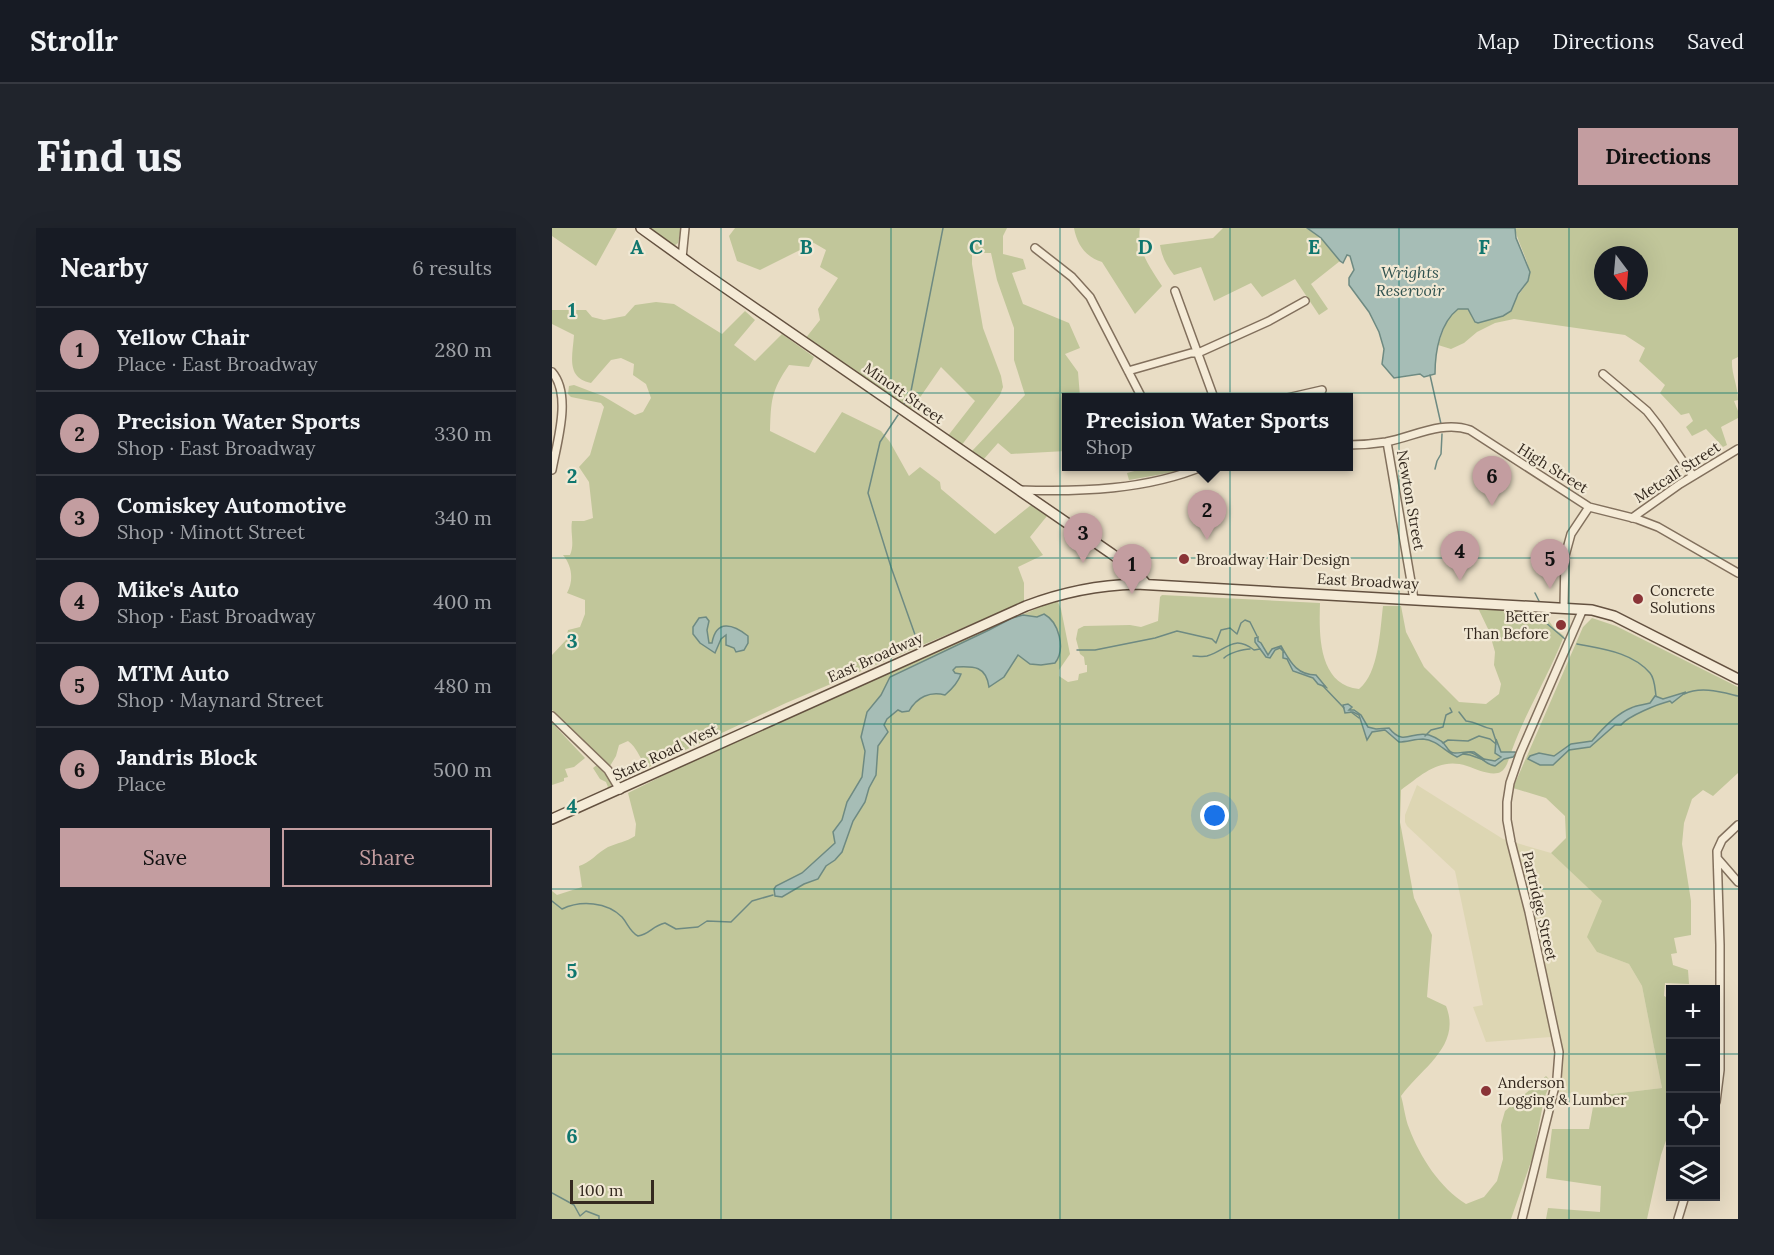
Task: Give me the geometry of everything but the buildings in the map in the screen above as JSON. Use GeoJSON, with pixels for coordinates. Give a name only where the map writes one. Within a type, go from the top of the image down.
{"type":"FeatureCollection","features":[{"type":"Feature","properties":{"kind":"main road","name":"Minott Street"},"geometry":{"type":"LineString","coordinates":[[641,228],[1134,570],[1146,585]]}},
{"type":"Feature","properties":{"kind":"main road","name":"East Broadway"},"geometry":{"type":"LineString","coordinates":[[791,711],[1049,597],[1112,585],[1414,598],[1583,609],[1614,616],[1738,679]]}},
{"type":"Feature","properties":{"kind":"main road","name":"State Road West"},"geometry":{"type":"LineString","coordinates":[[552,819],[791,711]]}},
{"type":"Feature","properties":{"kind":"street"},"geometry":{"type":"LineString","coordinates":[[682,258],[685,228]]}},
{"type":"Feature","properties":{"kind":"street"},"geometry":{"type":"LineString","coordinates":[[1035,248],[1072,277],[1090,297],[1139,393]]}},
{"type":"Feature","properties":{"kind":"street"},"geometry":{"type":"LineString","coordinates":[[1175,291],[1212,393]]}},
{"type":"Feature","properties":{"kind":"street"},"geometry":{"type":"LineString","coordinates":[[1128,371],[1198,353],[1269,321],[1305,301]]}},
{"type":"Feature","properties":{"kind":"street"},"geometry":{"type":"LineString","coordinates":[[552,372],[560,382],[561,413],[552,470]]}},
{"type":"Feature","properties":{"kind":"street"},"geometry":{"type":"LineString","coordinates":[[1603,374],[1647,411],[1693,476]]}},
{"type":"Feature","properties":{"kind":"street"},"geometry":{"type":"LineString","coordinates":[[1309,393],[1322,390]]}},
{"type":"Feature","properties":{"kind":"street","name":"High Street"},"geometry":{"type":"LineString","coordinates":[[1353,445],[1387,442],[1441,427],[1461,427],[1470,430],[1589,507],[1632,518],[1658,528],[1738,573]]}},
{"type":"Feature","properties":{"kind":"street","name":"Newton Street"},"geometry":{"type":"LineString","coordinates":[[1387,442],[1414,598]]}},
{"type":"Feature","properties":{"kind":"street","name":"Metcalf Street"},"geometry":{"type":"LineString","coordinates":[[1632,518],[1693,476],[1738,449]]}},
{"type":"Feature","properties":{"kind":"street"},"geometry":{"type":"LineString","coordinates":[[1018,490],[1070,490],[1138,484],[1190,471]]}},
{"type":"Feature","properties":{"kind":"street"},"geometry":{"type":"LineString","coordinates":[[1564,607],[1565,556],[1571,534],[1589,507]]}},
{"type":"Feature","properties":{"kind":"street","name":"Partridge Street"},"geometry":{"type":"LineString","coordinates":[[1522,1219],[1557,1078],[1559,1052],[1529,912],[1511,842],[1507,802],[1510,783],[1520,754],[1583,609]]}},
{"type":"Feature","properties":{"kind":"street"},"geometry":{"type":"LineString","coordinates":[[552,716],[608,770],[620,790]]}},
{"type":"Feature","properties":{"kind":"street"},"geometry":{"type":"LineString","coordinates":[[1717,1093],[1720,1070],[1718,847],[1738,825]]}},
{"type":"Feature","properties":{"kind":"street"},"geometry":{"type":"LineString","coordinates":[[1718,859],[1738,882]]}},
{"type":"Feature","properties":{"kind":"street"},"geometry":{"type":"LineString","coordinates":[[1678,1219],[1684,1201]]}},
{"type":"Feature","properties":{"kind":"shaded area"},"geometry":{"type":"Polygon","coordinates":[[[1417,785],[1503,839],[1551,853],[1603,901],[1597,952],[1629,964],[1642,986],[1662,1088],[1595,1096],[1558,1092],[1562,1080],[1563,1052],[1561,1044],[1552,1046],[1551,1037],[1486,1042],[1473,1007],[1483,1005],[1455,871],[1405,822],[1405,815],[1417,785]]]}},
{"type":"Feature","properties":{"kind":"green space"},"geometry":{"type":"Polygon","coordinates":[[[552,228],[617,228],[596,266],[552,236],[552,228]]]}},
{"type":"Feature","properties":{"kind":"green space"},"geometry":{"type":"Polygon","coordinates":[[[648,228],[681,228],[678,243],[674,246],[648,228]]]}},
{"type":"Feature","properties":{"kind":"green space"},"geometry":{"type":"Polygon","coordinates":[[[735,228],[1007,228],[1003,236],[1003,254],[1023,259],[1026,269],[1012,273],[1023,304],[1069,323],[1080,348],[1065,354],[1078,372],[1080,393],[1062,393],[1062,451],[1011,454],[998,443],[983,460],[972,451],[1025,395],[1014,360],[1014,328],[997,280],[991,253],[972,253],[972,264],[983,328],[1003,387],[1000,395],[961,446],[947,437],[975,401],[941,367],[910,412],[805,339],[820,320],[818,309],[838,278],[820,267],[826,250],[814,243],[760,270],[737,261],[729,236],[735,228]]]}},
{"type":"Feature","properties":{"kind":"green space"},"geometry":{"type":"Polygon","coordinates":[[[1074,228],[1140,228],[1142,251],[1162,286],[1135,314],[1102,262],[1083,250],[1074,228]]]}},
{"type":"Feature","properties":{"kind":"green space"},"geometry":{"type":"Polygon","coordinates":[[[1223,228],[1306,228],[1321,238],[1340,261],[1311,284],[1328,309],[1319,315],[1295,279],[1262,297],[1251,283],[1214,301],[1201,267],[1174,275],[1165,261],[1160,245],[1213,238],[1223,228]]]}},
{"type":"Feature","properties":{"kind":"green space"},"geometry":{"type":"Polygon","coordinates":[[[1515,228],[1738,228],[1738,357],[1732,360],[1732,365],[1738,395],[1738,400],[1734,401],[1738,418],[1721,427],[1727,445],[1723,447],[1706,429],[1692,436],[1686,427],[1693,421],[1689,413],[1681,415],[1660,393],[1665,385],[1639,361],[1645,348],[1625,335],[1514,319],[1495,323],[1451,349],[1438,345],[1448,317],[1458,309],[1468,309],[1475,322],[1482,322],[1511,311],[1529,278],[1528,267],[1515,228]]]}},
{"type":"Feature","properties":{"kind":"green space"},"geometry":{"type":"Polygon","coordinates":[[[656,302],[674,304],[722,334],[745,311],[755,320],[734,345],[755,361],[782,334],[814,357],[809,367],[789,365],[783,374],[773,396],[770,431],[815,453],[842,412],[881,431],[890,442],[909,476],[920,467],[940,482],[941,489],[995,534],[1031,505],[1047,516],[1030,537],[1043,555],[1018,567],[1024,583],[1024,602],[786,703],[649,767],[628,741],[619,745],[610,766],[552,710],[552,655],[566,640],[568,630],[580,627],[585,614],[585,600],[567,593],[571,583],[571,573],[563,555],[570,555],[572,521],[593,518],[589,482],[579,467],[590,455],[604,407],[601,403],[571,397],[568,394],[569,386],[574,385],[603,396],[635,415],[643,412],[651,398],[646,384],[633,375],[634,364],[621,358],[611,360],[591,383],[577,376],[572,364],[574,335],[552,324],[552,310],[586,310],[592,317],[604,320],[625,316],[635,305],[656,302]]]}},
{"type":"Feature","properties":{"kind":"green space"},"geometry":{"type":"Polygon","coordinates":[[[1134,471],[1179,471],[1129,480],[1127,473],[1134,471]]]}},
{"type":"Feature","properties":{"kind":"green space"},"geometry":{"type":"Polygon","coordinates":[[[1162,595],[1320,603],[1321,643],[1328,668],[1335,678],[1359,689],[1366,682],[1375,662],[1383,606],[1401,606],[1406,632],[1424,667],[1459,702],[1486,704],[1499,694],[1501,684],[1494,665],[1495,652],[1489,631],[1478,608],[1543,613],[1554,628],[1564,636],[1504,770],[1490,773],[1467,766],[1448,764],[1431,769],[1401,790],[1400,822],[1414,898],[1432,935],[1427,997],[1446,1006],[1449,1020],[1449,1033],[1444,1045],[1401,1096],[1406,1120],[1419,1150],[1439,1181],[1466,1204],[1484,1197],[1497,1181],[1503,1159],[1501,1125],[1505,1111],[1546,1076],[1551,1081],[1544,1099],[1533,1156],[1511,1219],[552,1219],[552,891],[557,895],[582,887],[579,866],[587,863],[608,847],[635,836],[636,824],[628,793],[737,739],[1054,601],[1058,602],[1061,609],[1070,654],[1059,670],[1059,676],[1068,682],[1078,680],[1079,674],[1087,672],[1087,665],[1080,654],[1076,639],[1078,629],[1084,626],[1130,625],[1141,627],[1158,621],[1162,595]]]}},
{"type":"Feature","properties":{"kind":"green space"},"geometry":{"type":"Polygon","coordinates":[[[1592,618],[1616,626],[1738,687],[1738,773],[1713,796],[1703,790],[1692,799],[1684,823],[1682,844],[1691,901],[1691,935],[1674,938],[1677,953],[1671,954],[1673,965],[1688,970],[1689,984],[1665,983],[1666,1141],[1647,1219],[1546,1219],[1548,1208],[1600,1212],[1601,1186],[1546,1178],[1552,1129],[1589,1129],[1595,1096],[1662,1088],[1642,986],[1629,964],[1597,952],[1587,937],[1602,901],[1551,853],[1566,838],[1565,816],[1546,798],[1513,788],[1583,627],[1592,618]]]}},
{"type":"Feature","properties":{"kind":"green space"},"geometry":{"type":"Polygon","coordinates":[[[552,723],[585,758],[574,767],[565,769],[568,777],[564,778],[564,781],[552,785],[552,723]]]}},
{"type":"Feature","properties":{"kind":"green space"},"geometry":{"type":"Polygon","coordinates":[[[597,765],[612,782],[611,787],[603,791],[608,787],[593,768],[597,765]]]}},
{"type":"Feature","properties":{"kind":"water","name":"Wrights Reservoir"},"geometry":{"type":"Polygon","coordinates":[[[1307,228],[1515,228],[1516,238],[1530,272],[1528,281],[1518,294],[1511,311],[1503,316],[1478,323],[1475,322],[1468,309],[1458,309],[1452,315],[1440,338],[1435,374],[1424,377],[1420,374],[1394,378],[1382,364],[1384,349],[1379,332],[1369,312],[1349,285],[1349,278],[1354,270],[1350,256],[1347,255],[1343,263],[1321,238],[1307,228]]]}},
{"type":"Feature","properties":{"kind":"water"},"geometry":{"type":"Polygon","coordinates":[[[1044,614],[1054,623],[1059,636],[1060,651],[1055,663],[1030,664],[1018,655],[1004,677],[989,687],[982,671],[974,667],[956,667],[953,670],[961,674],[960,677],[955,686],[945,695],[924,696],[909,711],[898,710],[887,719],[884,725],[888,732],[878,746],[876,775],[865,802],[853,821],[842,852],[826,866],[818,879],[782,897],[775,896],[776,886],[802,873],[835,843],[833,832],[842,820],[847,802],[862,777],[865,751],[861,737],[867,712],[881,695],[890,677],[1012,618],[1023,615],[1037,617],[1044,614]]]}},
{"type":"Feature","properties":{"kind":"water"},"geometry":{"type":"Polygon","coordinates":[[[706,617],[709,621],[707,630],[709,643],[712,643],[714,635],[721,627],[731,627],[748,636],[748,643],[744,650],[736,652],[734,648],[726,645],[726,635],[721,639],[715,653],[700,643],[693,634],[693,627],[699,618],[706,617]]]}},
{"type":"Feature","properties":{"kind":"water"},"geometry":{"type":"Polygon","coordinates":[[[1258,637],[1258,641],[1268,655],[1272,649],[1281,646],[1294,666],[1303,673],[1316,675],[1326,687],[1318,684],[1313,678],[1293,671],[1287,659],[1283,658],[1283,651],[1280,648],[1275,650],[1270,658],[1266,657],[1255,642],[1255,638],[1258,637]]]}},
{"type":"Feature","properties":{"kind":"water"},"geometry":{"type":"Polygon","coordinates":[[[1686,692],[1672,703],[1670,701],[1658,705],[1636,714],[1621,725],[1615,725],[1590,747],[1569,750],[1553,765],[1540,765],[1528,759],[1539,753],[1554,756],[1571,744],[1592,741],[1620,714],[1633,707],[1650,703],[1655,696],[1663,699],[1686,692]]]}},
{"type":"Feature","properties":{"kind":"water"},"geometry":{"type":"Polygon","coordinates":[[[1348,704],[1352,707],[1349,710],[1354,710],[1361,715],[1368,727],[1389,728],[1394,734],[1404,737],[1418,734],[1429,735],[1443,742],[1452,753],[1474,752],[1484,759],[1495,761],[1501,757],[1495,753],[1496,739],[1501,752],[1515,752],[1516,754],[1495,766],[1470,753],[1457,757],[1428,740],[1399,742],[1385,730],[1372,732],[1367,740],[1359,715],[1353,712],[1345,713],[1343,705],[1348,704]]]}},
{"type":"Feature","properties":{"kind":"waterway"},"geometry":{"type":"LineString","coordinates":[[904,404],[911,391],[943,228]]}},
{"type":"Feature","properties":{"kind":"waterway"},"geometry":{"type":"LineString","coordinates":[[1430,375],[1441,424]]}},
{"type":"Feature","properties":{"kind":"waterway"},"geometry":{"type":"LineString","coordinates":[[898,415],[880,442],[868,493],[919,646]]}},
{"type":"Feature","properties":{"kind":"waterway"},"geometry":{"type":"LineString","coordinates":[[1435,469],[1441,454],[1442,434]]}},
{"type":"Feature","properties":{"kind":"waterway"},"geometry":{"type":"LineString","coordinates":[[1535,593],[1540,603]]}},
{"type":"Feature","properties":{"kind":"waterway"},"geometry":{"type":"LineString","coordinates":[[1541,611],[1545,622],[1565,639]]}},
{"type":"Feature","properties":{"kind":"waterway"},"geometry":{"type":"LineString","coordinates":[[1077,650],[1095,650],[1155,638],[1177,631],[1212,639],[1216,643],[1221,630],[1230,628],[1237,634],[1241,623],[1245,620],[1250,622],[1257,636]]}},
{"type":"Feature","properties":{"kind":"waterway"},"geometry":{"type":"LineString","coordinates":[[1193,656],[1207,656],[1235,643],[1247,645],[1254,650],[1260,649]]}},
{"type":"Feature","properties":{"kind":"waterway"},"geometry":{"type":"LineString","coordinates":[[1577,644],[1616,652],[1635,660],[1652,675],[1656,696]]}},
{"type":"Feature","properties":{"kind":"waterway"},"geometry":{"type":"LineString","coordinates":[[1224,658],[1229,654],[1250,649]]}},
{"type":"Feature","properties":{"kind":"waterway"},"geometry":{"type":"LineString","coordinates":[[1323,686],[1344,708]]}},
{"type":"Feature","properties":{"kind":"waterway"},"geometry":{"type":"LineString","coordinates":[[1684,694],[1704,690],[1738,696]]}},
{"type":"Feature","properties":{"kind":"waterway"},"geometry":{"type":"LineString","coordinates":[[1425,736],[1431,730],[1443,727],[1446,715],[1452,712],[1450,708]]}},
{"type":"Feature","properties":{"kind":"waterway"},"geometry":{"type":"LineString","coordinates":[[1351,712],[1359,718]]}},
{"type":"Feature","properties":{"kind":"waterway"},"geometry":{"type":"LineString","coordinates":[[1459,712],[1466,721],[1492,729],[1496,741]]}},
{"type":"Feature","properties":{"kind":"waterway"},"geometry":{"type":"LineString","coordinates":[[1443,743],[1448,740],[1468,741],[1479,736],[1490,739],[1496,744]]}},
{"type":"Feature","properties":{"kind":"waterway"},"geometry":{"type":"LineString","coordinates":[[1463,754],[1484,760]]}},
{"type":"Feature","properties":{"kind":"waterway"},"geometry":{"type":"LineString","coordinates":[[552,901],[562,909],[577,904],[594,904],[609,908],[622,917],[638,936],[665,923],[676,929],[698,927],[707,921],[731,922],[752,901],[773,895]]}},
{"type":"Feature","properties":{"kind":"waterway"},"geometry":{"type":"LineString","coordinates":[[552,1193],[574,1205],[580,1216],[586,1211],[599,1216],[599,1219]]}},
{"type":"Feature","properties":{"kind":"place","name":"Jandris Block"},"geometry":{"type":"Point","coordinates":[1492,506]}},
{"type":"Feature","properties":{"kind":"place","name":"Precision Water Sports"},"geometry":{"type":"Point","coordinates":[1207,540]}},
{"type":"Feature","properties":{"kind":"place","name":"Broadway Hair Design"},"geometry":{"type":"Point","coordinates":[1184,559]}},
{"type":"Feature","properties":{"kind":"place","name":"Comiskey Automotive"},"geometry":{"type":"Point","coordinates":[1083,563]}},
{"type":"Feature","properties":{"kind":"place","name":"Mike's Auto"},"geometry":{"type":"Point","coordinates":[1460,581]}},
{"type":"Feature","properties":{"kind":"place","name":"MTM Auto"},"geometry":{"type":"Point","coordinates":[1550,589]}},
{"type":"Feature","properties":{"kind":"place","name":"Yellow Chair"},"geometry":{"type":"Point","coordinates":[1132,594]}},
{"type":"Feature","properties":{"kind":"place","name":"Concrete Solutions"},"geometry":{"type":"Point","coordinates":[1638,599]}},
{"type":"Feature","properties":{"kind":"place","name":"Better Than Before"},"geometry":{"type":"Point","coordinates":[1561,625]}},
{"type":"Feature","properties":{"kind":"place","name":"Anderson Logging & Lumber"},"geometry":{"type":"Point","coordinates":[1486,1091]}}]}
